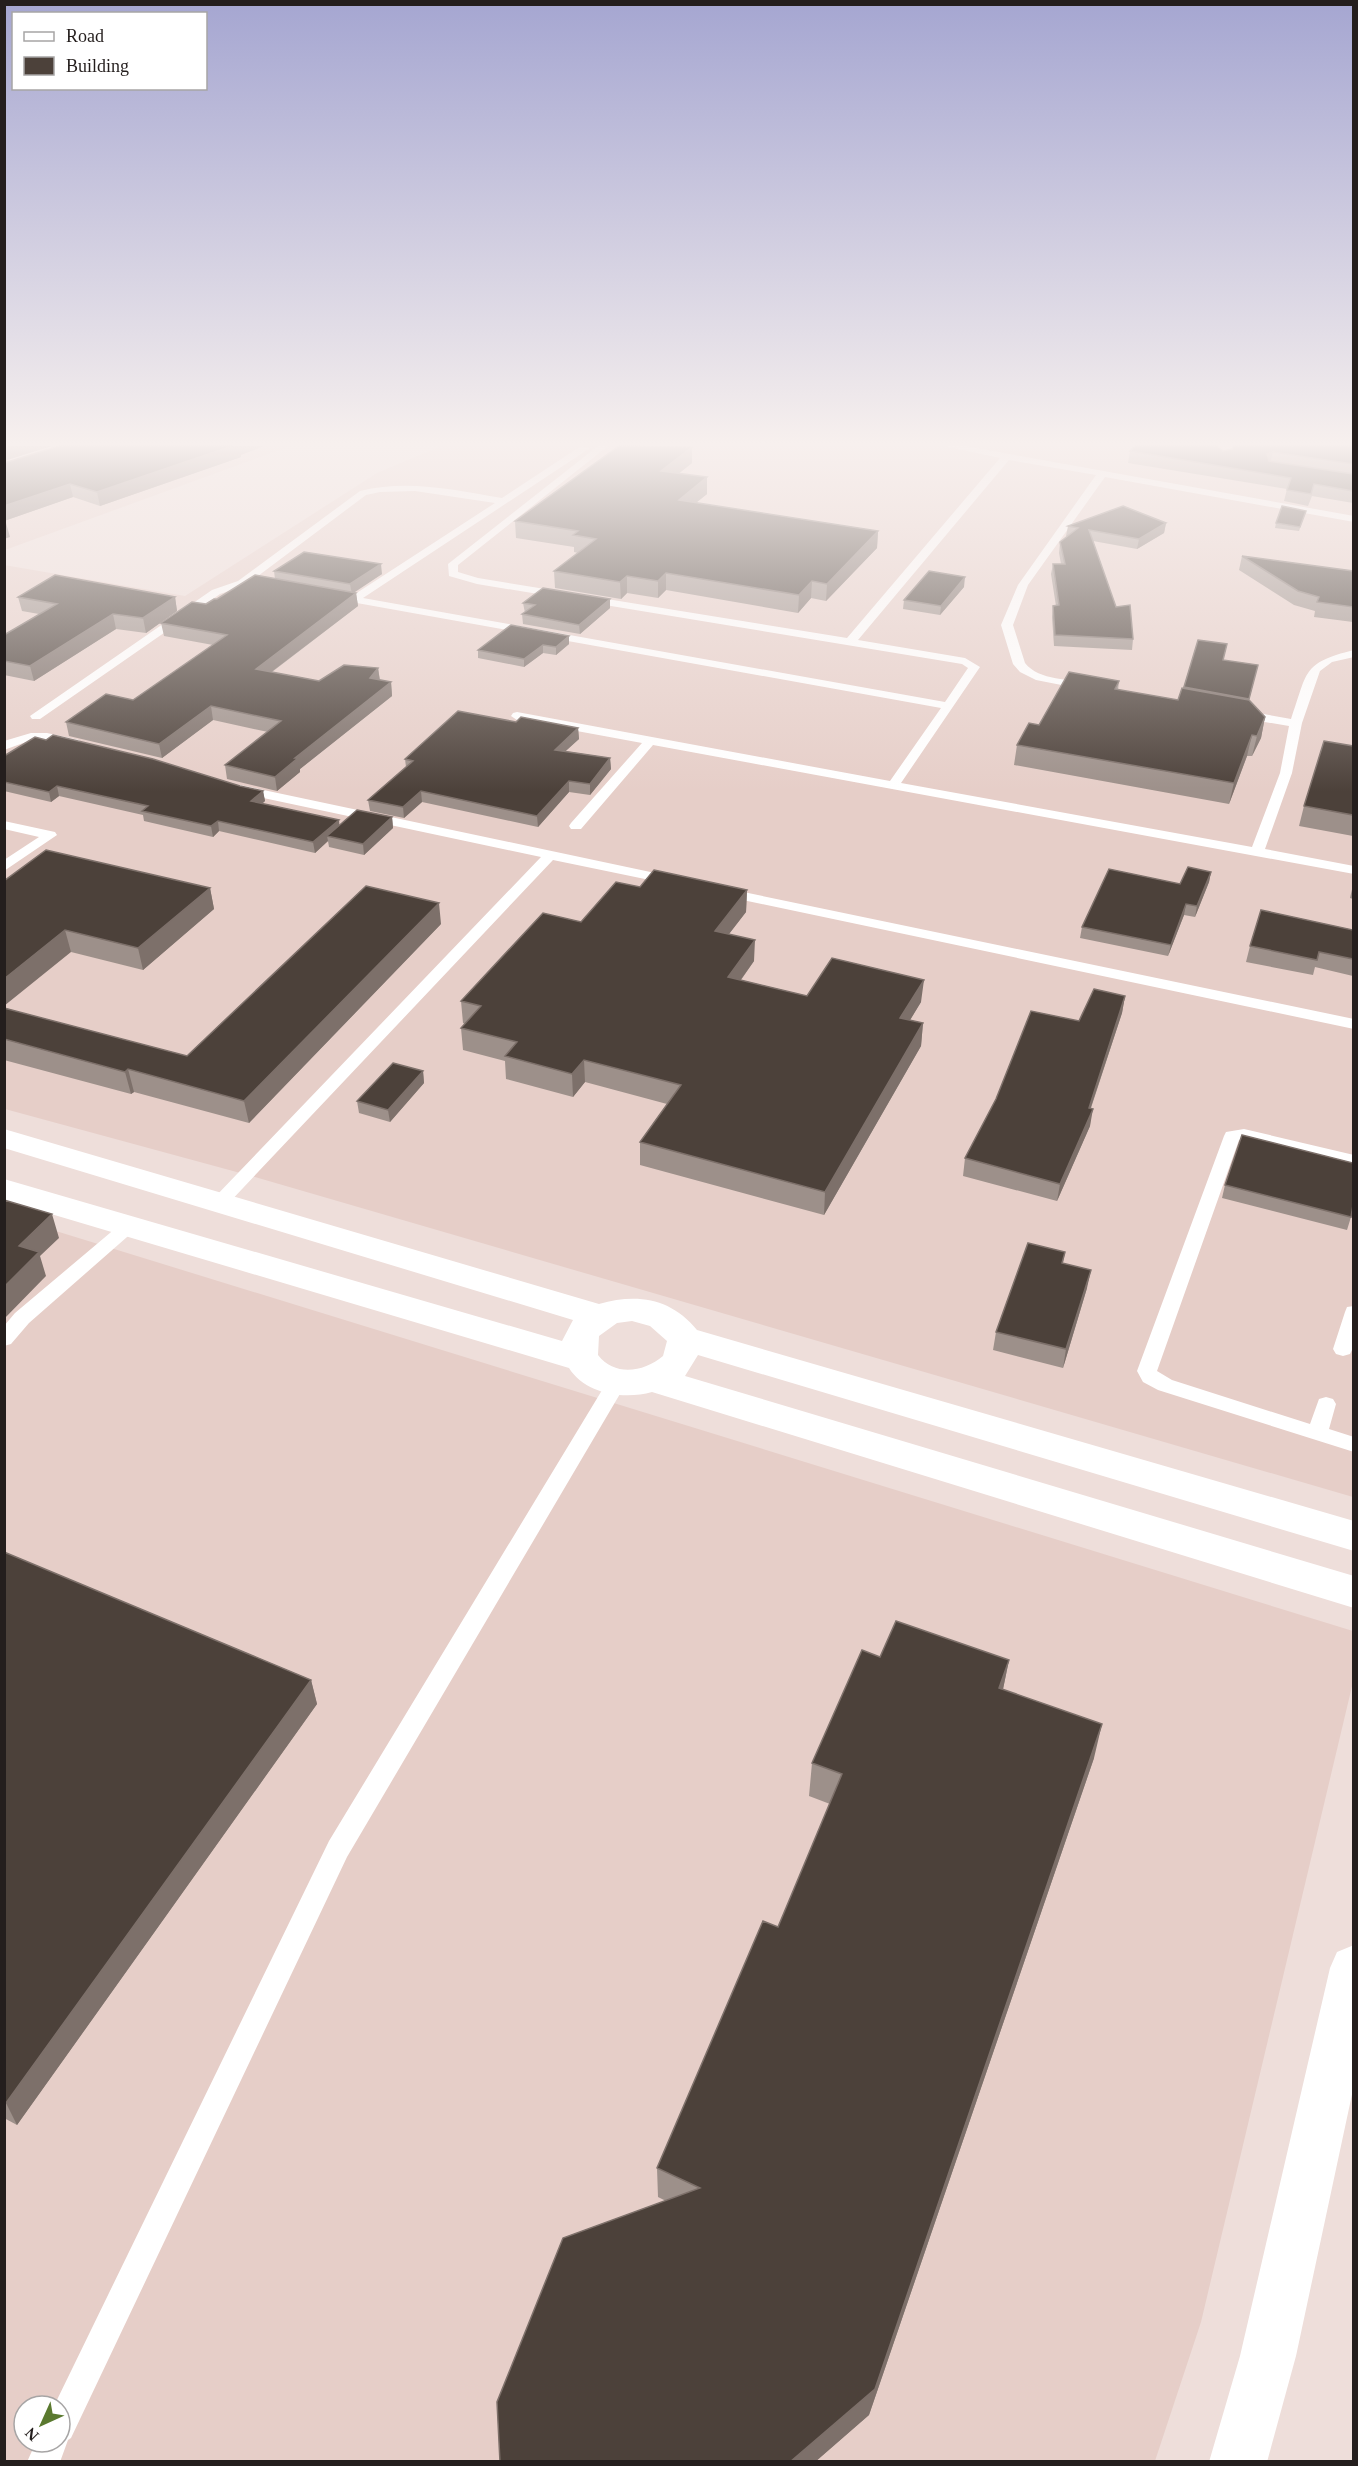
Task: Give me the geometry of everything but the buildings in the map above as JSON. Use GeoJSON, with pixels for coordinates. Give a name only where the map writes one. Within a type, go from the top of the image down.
{"type":"FeatureCollection","features":[{"type":"Feature","properties":{"kind":"street"},"geometry":{"type":"LineString","coordinates":[[4,1138],[599,1316]]}},
{"type":"Feature","properties":{"kind":"street"},"geometry":{"type":"LineString","coordinates":[[4,1189],[581,1359]]}},
{"type":"Feature","properties":{"kind":"street"},"geometry":{"type":"LineString","coordinates":[[1353,1536],[685,1339],[664,1317],[650,1311],[632,1309],[599,1316],[587,1325],[580,1336],[578,1348],[581,1359],[589,1369],[602,1377],[635,1380],[1353,1592]]}},
{"type":"Feature","properties":{"kind":"street"},"geometry":{"type":"LineString","coordinates":[[635,1380],[665,1373],[677,1363],[685,1339]]}},
{"type":"Feature","properties":{"kind":"street"},"geometry":{"type":"LineString","coordinates":[[1238,2462],[1268,2356],[1353,1968]]}},
{"type":"Feature","properties":{"kind":"lane"},"geometry":{"type":"LineString","coordinates":[[242,583],[271,561]]}},
{"type":"Feature","properties":{"kind":"lane"},"geometry":{"type":"LineString","coordinates":[[353,600],[412,561]]}},
{"type":"Feature","properties":{"kind":"lane"},"geometry":{"type":"LineString","coordinates":[[457,561],[453,564],[453,574],[477,581],[965,661],[974,667],[893,785]]}},
{"type":"Feature","properties":{"kind":"lane"},"geometry":{"type":"LineString","coordinates":[[851,641],[918,561]]}},
{"type":"Feature","properties":{"kind":"lane"},"geometry":{"type":"LineString","coordinates":[[1040,561],[1023,585],[1007,625],[1018,664],[1024,670],[1040,678],[1098,688]]}},
{"type":"Feature","properties":{"kind":"lane"},"geometry":{"type":"LineString","coordinates":[[36,716],[216,592],[242,583],[266,582],[277,585]]}},
{"type":"Feature","properties":{"kind":"lane"},"geometry":{"type":"LineString","coordinates":[[321,593],[948,706]]}},
{"type":"Feature","properties":{"kind":"lane"},"geometry":{"type":"LineString","coordinates":[[1257,852],[1286,772],[1296,723],[1315,669],[1328,660],[1353,653]]}},
{"type":"Feature","properties":{"kind":"lane"},"geometry":{"type":"LineString","coordinates":[[1226,711],[1296,723]]}},
{"type":"Feature","properties":{"kind":"lane"},"geometry":{"type":"LineString","coordinates":[[516,716],[1353,870]]}},
{"type":"Feature","properties":{"kind":"lane"},"geometry":{"type":"LineString","coordinates":[[4,746],[26,737],[40,735],[94,748]]}},
{"type":"Feature","properties":{"kind":"lane"},"geometry":{"type":"LineString","coordinates":[[576,826],[650,741]]}},
{"type":"Feature","properties":{"kind":"lane"},"geometry":{"type":"LineString","coordinates":[[221,783],[242,790],[689,884]]}},
{"type":"Feature","properties":{"kind":"lane"},"geometry":{"type":"LineString","coordinates":[[4,825],[50,835],[4,867]]}},
{"type":"Feature","properties":{"kind":"lane"},"geometry":{"type":"LineString","coordinates":[[220,1202],[550,855]]}},
{"type":"Feature","properties":{"kind":"lane"},"geometry":{"type":"LineString","coordinates":[[713,889],[1353,1024]]}},
{"type":"Feature","properties":{"kind":"lane"},"geometry":{"type":"LineString","coordinates":[[1353,1161],[1244,1134],[1232,1136],[1147,1371],[1150,1377],[1165,1385],[1353,1445]]}},
{"type":"Feature","properties":{"kind":"lane"},"geometry":{"type":"LineString","coordinates":[[4,1339],[22,1318],[129,1226]]}},
{"type":"Feature","properties":{"kind":"lane"},"geometry":{"type":"LineString","coordinates":[[1343,1349],[1353,1312]]}},
{"type":"Feature","properties":{"kind":"lane"},"geometry":{"type":"LineString","coordinates":[[72,2402],[338,1849],[635,1380]]}},
{"type":"Feature","properties":{"kind":"lane"},"geometry":{"type":"LineString","coordinates":[[1317,1434],[1326,1404]]}},
{"type":"Feature","properties":{"kind":"shaded area"},"geometry":{"type":"Polygon","coordinates":[[[240,561],[1353,561],[1353,1497],[255,1177],[5,1109],[4,565],[185,596],[240,561]]]}},
{"type":"Feature","properties":{"kind":"shaded area"},"geometry":{"type":"Polygon","coordinates":[[[4,1215],[1353,1631],[1353,1682],[1201,2322],[1155,2461],[5,2461],[4,1215]]]}}]}
